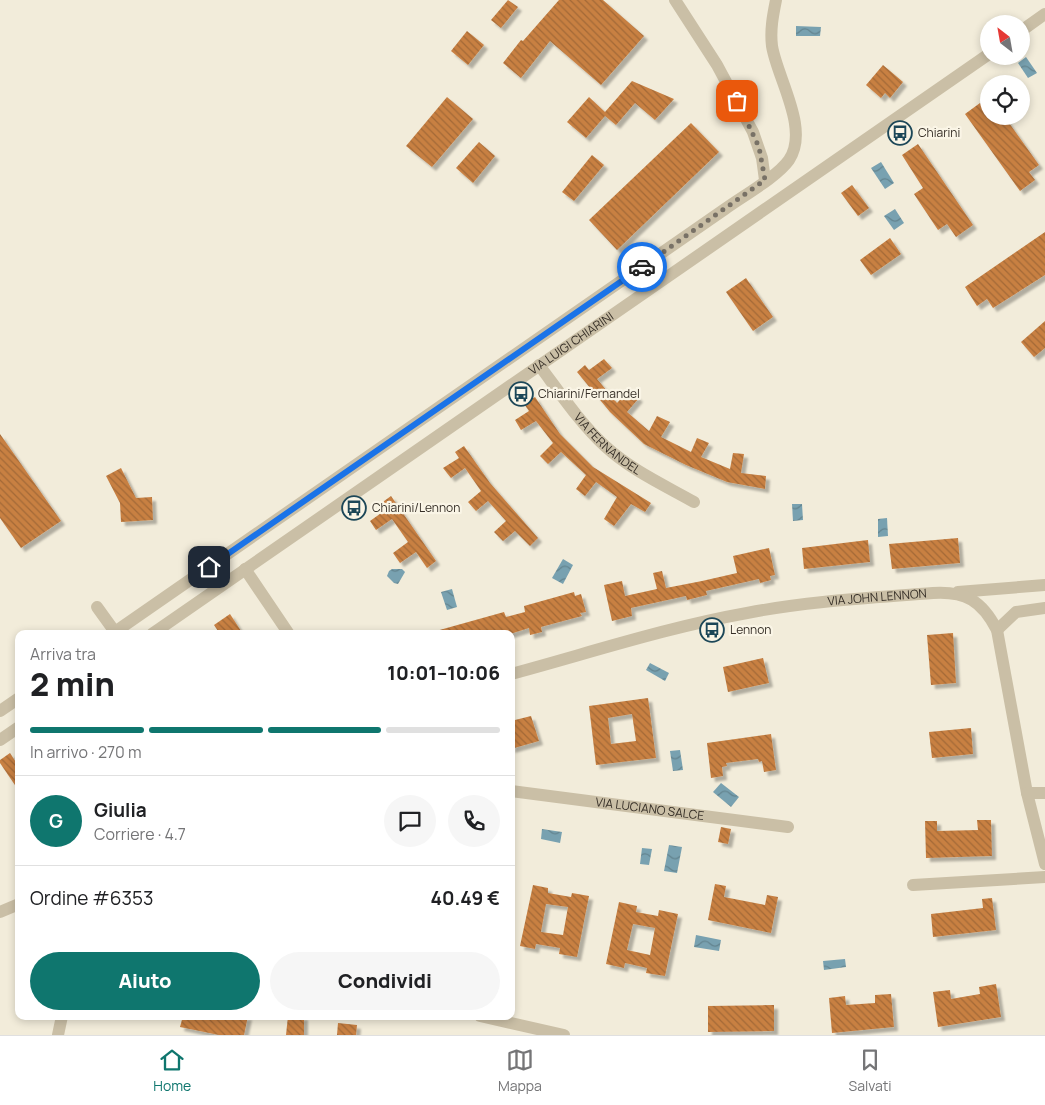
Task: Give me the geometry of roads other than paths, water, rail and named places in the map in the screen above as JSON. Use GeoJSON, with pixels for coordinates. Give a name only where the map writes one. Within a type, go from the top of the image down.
{"type":"FeatureCollection","features":[{"type":"Feature","properties":{"kind":"street"},"geometry":{"type":"LineString","coordinates":[[675,0],[717,65],[753,132],[762,158],[765,180]]}},
{"type":"Feature","properties":{"kind":"street"},"geometry":{"type":"LineString","coordinates":[[117,630],[765,180],[787,162],[796,141],[793,116],[772,46],[772,20],[776,0]]}},
{"type":"Feature","properties":{"kind":"street"},"geometry":{"type":"LineString","coordinates":[[1030,25],[1045,14]]}},
{"type":"Feature","properties":{"kind":"street","name":"VIA LUIGI CHIARINI"},"geometry":{"type":"LineString","coordinates":[[158,630],[980,60]]}},
{"type":"Feature","properties":{"kind":"street","name":"VIA FERNANDEL"},"geometry":{"type":"LineString","coordinates":[[539,365],[582,422],[606,447],[627,463],[694,502]]}},
{"type":"Feature","properties":{"kind":"street"},"geometry":{"type":"LineString","coordinates":[[245,569],[286,630]]}},
{"type":"Feature","properties":{"kind":"street"},"geometry":{"type":"LineString","coordinates":[[953,592],[1045,585]]}},
{"type":"Feature","properties":{"kind":"street","name":"VIA JOHN LENNON"},"geometry":{"type":"LineString","coordinates":[[515,673],[691,625],[747,613],[806,604],[953,592],[964,595],[974,601],[989,617],[997,630],[1027,793],[1045,864]]}},
{"type":"Feature","properties":{"kind":"street"},"geometry":{"type":"LineString","coordinates":[[97,607],[111,630]]}},
{"type":"Feature","properties":{"kind":"street"},"geometry":{"type":"LineString","coordinates":[[997,630],[1009,617],[1018,611],[1045,608]]}},
{"type":"Feature","properties":{"kind":"street"},"geometry":{"type":"LineString","coordinates":[[0,711],[15,701]]}},
{"type":"Feature","properties":{"kind":"street"},"geometry":{"type":"LineString","coordinates":[[0,740],[15,729]]}},
{"type":"Feature","properties":{"kind":"street","name":"VIA LUCIANO SALCE"},"geometry":{"type":"LineString","coordinates":[[515,792],[788,827]]}},
{"type":"Feature","properties":{"kind":"street"},"geometry":{"type":"LineString","coordinates":[[1027,793],[1045,793]]}},
{"type":"Feature","properties":{"kind":"street"},"geometry":{"type":"LineString","coordinates":[[913,885],[1045,877]]}},
{"type":"Feature","properties":{"kind":"street"},"geometry":{"type":"LineString","coordinates":[[0,912],[15,906]]}},
{"type":"Feature","properties":{"kind":"street"},"geometry":{"type":"LineString","coordinates":[[58,1035],[61,1020]]}},
{"type":"Feature","properties":{"kind":"street"},"geometry":{"type":"LineString","coordinates":[[498,1020],[564,1035]]}},
{"type":"Feature","properties":{"kind":"water"},"geometry":{"type":"Polygon","coordinates":[[[796,26],[821,27],[820,36],[796,36],[796,26]]]}},
{"type":"Feature","properties":{"kind":"water"},"geometry":{"type":"Polygon","coordinates":[[[1030,63],[1037,73],[1030,77],[1030,75],[1026,75],[1019,65],[1030,65],[1030,63]]]}},
{"type":"Feature","properties":{"kind":"water"},"geometry":{"type":"Polygon","coordinates":[[[881,162],[894,183],[885,189],[871,168],[881,162]]]}},
{"type":"Feature","properties":{"kind":"water"},"geometry":{"type":"Polygon","coordinates":[[[895,209],[904,223],[894,230],[884,216],[895,209]]]}},
{"type":"Feature","properties":{"kind":"water"},"geometry":{"type":"Polygon","coordinates":[[[792,504],[802,504],[803,520],[793,521],[792,504]]]}},
{"type":"Feature","properties":{"kind":"water"},"geometry":{"type":"Polygon","coordinates":[[[887,518],[888,536],[878,537],[878,519],[887,518]]]}},
{"type":"Feature","properties":{"kind":"water"},"geometry":{"type":"Polygon","coordinates":[[[563,559],[573,565],[563,584],[552,578],[563,559]]]}},
{"type":"Feature","properties":{"kind":"water"},"geometry":{"type":"Polygon","coordinates":[[[392,569],[402,569],[405,572],[398,584],[394,583],[387,576],[392,569]]]}},
{"type":"Feature","properties":{"kind":"water"},"geometry":{"type":"Polygon","coordinates":[[[452,589],[457,607],[447,610],[441,592],[452,589]]]}},
{"type":"Feature","properties":{"kind":"water"},"geometry":{"type":"Polygon","coordinates":[[[650,663],[669,673],[665,681],[646,670],[650,663]]]}},
{"type":"Feature","properties":{"kind":"water"},"geometry":{"type":"Polygon","coordinates":[[[680,750],[683,770],[673,771],[670,751],[680,750]]]}},
{"type":"Feature","properties":{"kind":"water"},"geometry":{"type":"Polygon","coordinates":[[[721,783],[739,797],[731,807],[713,792],[721,783]]]}},
{"type":"Feature","properties":{"kind":"water"},"geometry":{"type":"Polygon","coordinates":[[[542,829],[562,832],[560,843],[541,839],[542,829]]]}},
{"type":"Feature","properties":{"kind":"water"},"geometry":{"type":"Polygon","coordinates":[[[669,845],[682,847],[677,873],[664,871],[669,845]]]}},
{"type":"Feature","properties":{"kind":"water"},"geometry":{"type":"Polygon","coordinates":[[[642,848],[652,849],[649,865],[640,864],[642,848]]]}},
{"type":"Feature","properties":{"kind":"water"},"geometry":{"type":"Polygon","coordinates":[[[696,935],[721,940],[719,951],[694,947],[696,935]]]}},
{"type":"Feature","properties":{"kind":"water"},"geometry":{"type":"Polygon","coordinates":[[[845,959],[846,967],[824,970],[823,961],[845,959]]]}},
{"type":"Feature","properties":{"kind":"place","name":"Chiarini"},"geometry":{"type":"Point","coordinates":[900,133]}},
{"type":"Feature","properties":{"kind":"place","name":"Chiarini/Fernandel"},"geometry":{"type":"Point","coordinates":[521,394]}},
{"type":"Feature","properties":{"kind":"place","name":"Chiarini/Lennon"},"geometry":{"type":"Point","coordinates":[354,508]}},
{"type":"Feature","properties":{"kind":"place","name":"Lennon"},"geometry":{"type":"Point","coordinates":[712,630]}}]}
